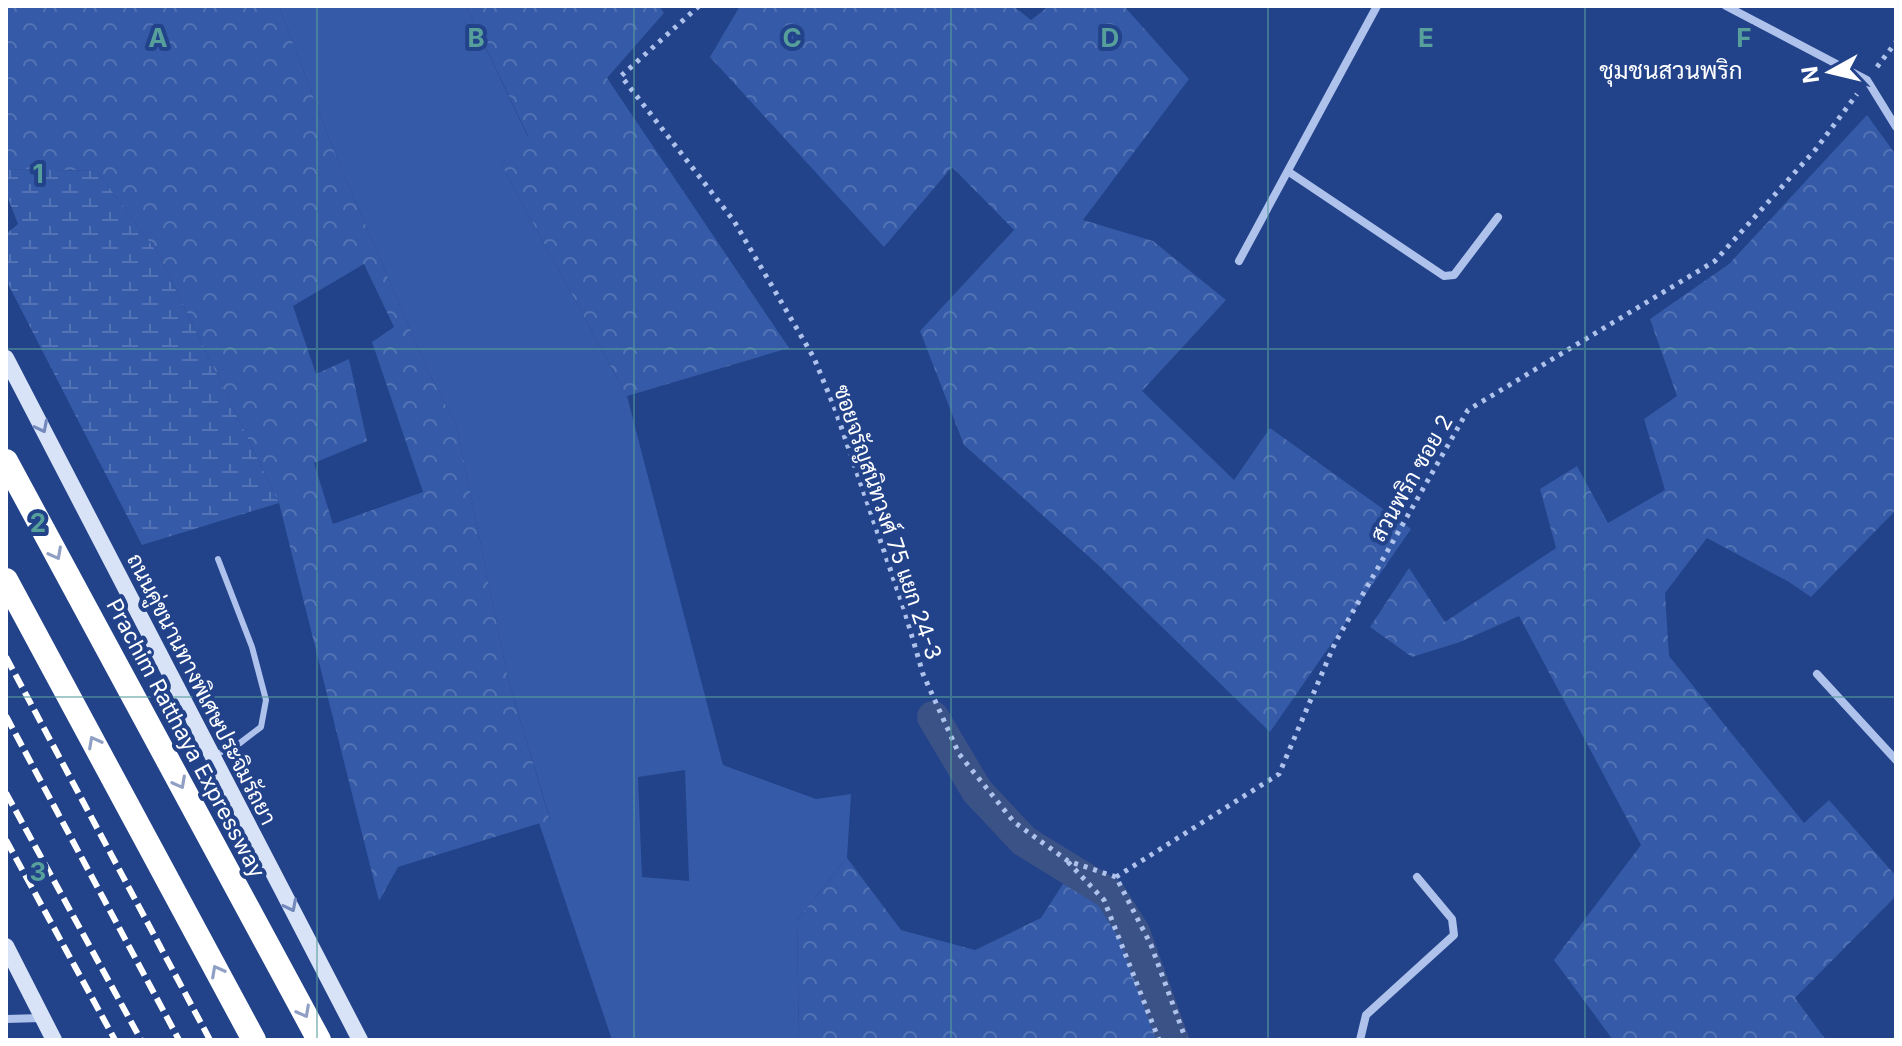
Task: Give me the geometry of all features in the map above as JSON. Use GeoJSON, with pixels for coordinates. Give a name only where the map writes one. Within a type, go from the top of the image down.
{"type":"FeatureCollection","features":[{"type":"Feature","properties":{"kind":"highway","name":"Prachim Ratthaya Expressway"},"geometry":{"type":"LineString","coordinates":[[6,461],[319,1040]]}},
{"type":"Feature","properties":{"kind":"highway"},"geometry":{"type":"LineString","coordinates":[[6,580],[254,1040]]}},
{"type":"Feature","properties":{"kind":"main road","name":"ถนนคู่ขนานทางพิเศษประจิมรัถยา"},"geometry":{"type":"LineString","coordinates":[[6,358],[360,1040]]}},
{"type":"Feature","properties":{"kind":"main road"},"geometry":{"type":"LineString","coordinates":[[6,946],[11,966],[54,1040]]}},
{"type":"Feature","properties":{"kind":"street"},"geometry":{"type":"LineString","coordinates":[[1239,261],[1377,6]]}},
{"type":"Feature","properties":{"kind":"street"},"geometry":{"type":"LineString","coordinates":[[1726,6],[1867,80],[1896,127]]}},
{"type":"Feature","properties":{"kind":"street"},"geometry":{"type":"LineString","coordinates":[[1289,172],[1444,276],[1454,275],[1498,217]]}},
{"type":"Feature","properties":{"kind":"street"},"geometry":{"type":"LineString","coordinates":[[1817,674],[1896,760]]}},
{"type":"Feature","properties":{"kind":"street"},"geometry":{"type":"LineString","coordinates":[[1360,1040],[1366,1015],[1454,935],[1452,919],[1417,877]]}},
{"type":"Feature","properties":{"kind":"street"},"geometry":{"type":"LineString","coordinates":[[6,1019],[42,1018]]}},
{"type":"Feature","properties":{"kind":"lane"},"geometry":{"type":"LineString","coordinates":[[213,756],[240,743],[261,727],[266,700],[252,647],[218,559]]}},
{"type":"Feature","properties":{"kind":"path","name":"ซอยจรัญสนิทวงศ์ 75 แยก 24-3"},"geometry":{"type":"LineString","coordinates":[[699,6],[621,76],[734,221],[814,358],[835,409],[904,609],[923,674],[959,754],[1014,822],[1068,861],[1116,877]]}},
{"type":"Feature","properties":{"kind":"path","name":"สวนพริก ซอย 2"},"geometry":{"type":"LineString","coordinates":[[1116,877],[1279,774],[1335,643],[1468,410],[1715,261],[1816,149],[1896,42]]}},
{"type":"Feature","properties":{"kind":"path"},"geometry":{"type":"LineString","coordinates":[[1068,861],[1104,900],[1159,1040]]}},
{"type":"Feature","properties":{"kind":"path"},"geometry":{"type":"LineString","coordinates":[[1116,877],[1151,945],[1186,1040]]}},
{"type":"Feature","properties":{"kind":"green space"},"geometry":{"type":"Polygon","coordinates":[[[6,6],[279,6],[333,149],[429,373],[457,427],[508,679],[550,820],[398,867],[379,901],[279,503],[159,255],[97,171],[6,169],[6,6]],[[364,264],[293,306],[316,374],[349,359],[367,441],[314,463],[333,524],[423,492],[372,342],[394,327],[364,264]]]}},
{"type":"Feature","properties":{"kind":"green space"},"geometry":{"type":"Polygon","coordinates":[[[279,6],[466,6],[528,137],[501,164],[627,396],[723,765],[816,799],[851,794],[847,858],[797,920],[799,1040],[612,1040],[539,823],[550,819],[508,679],[457,427],[429,373],[333,149],[279,6]],[[685,770],[638,777],[642,877],[689,881],[685,770]]]}},
{"type":"Feature","properties":{"kind":"green space"},"geometry":{"type":"Polygon","coordinates":[[[466,6],[659,6],[664,13],[607,78],[789,348],[627,396],[501,164],[528,136],[466,6]]]}},
{"type":"Feature","properties":{"kind":"green space"},"geometry":{"type":"Polygon","coordinates":[[[740,6],[1013,6],[1031,20],[1049,6],[1124,6],[1189,79],[1083,220],[1153,241],[1226,300],[1142,391],[1234,480],[1270,428],[1411,529],[1270,732],[1097,564],[964,445],[920,331],[1014,230],[952,167],[884,247],[710,57],[740,6]]]}},
{"type":"Feature","properties":{"kind":"green space"},"geometry":{"type":"Polygon","coordinates":[[[1867,115],[1896,155],[1896,510],[1811,597],[1707,538],[1665,593],[1669,656],[1804,823],[1829,800],[1896,876],[1896,896],[1795,998],[1826,1040],[1613,1040],[1554,960],[1641,845],[1519,616],[1460,642],[1412,657],[1370,627],[1409,568],[1445,622],[1556,548],[1540,489],[1577,466],[1608,523],[1665,490],[1644,419],[1677,396],[1650,319],[1729,264],[1867,115]]]}},
{"type":"Feature","properties":{"kind":"green space"},"geometry":{"type":"Polygon","coordinates":[[[6,169],[97,171],[159,255],[279,503],[142,545],[6,280],[6,234],[18,224],[6,193],[6,169]]]}},
{"type":"Feature","properties":{"kind":"green space"},"geometry":{"type":"Polygon","coordinates":[[[847,858],[901,930],[975,950],[1041,918],[1066,879],[1119,916],[1169,1040],[799,1040],[797,920],[847,858]]]}},
{"type":"Feature","properties":{"kind":"waterway"},"geometry":{"type":"LineString","coordinates":[[933,717],[977,791],[1024,841],[1110,894],[1134,932],[1173,1040]]}},
{"type":"Feature","properties":{"kind":"railway"},"geometry":{"type":"LineString","coordinates":[[6,657],[210,1040]]}},
{"type":"Feature","properties":{"kind":"railway"},"geometry":{"type":"LineString","coordinates":[[6,716],[179,1040]]}},
{"type":"Feature","properties":{"kind":"railway"},"geometry":{"type":"LineString","coordinates":[[6,793],[141,1040]]}},
{"type":"Feature","properties":{"kind":"railway"},"geometry":{"type":"LineString","coordinates":[[6,840],[115,1040]]}},
{"type":"Feature","properties":{"kind":"district","name":"ชุมชนสวนพริก"},"geometry":{"type":"Point","coordinates":[1671,71]}}]}
